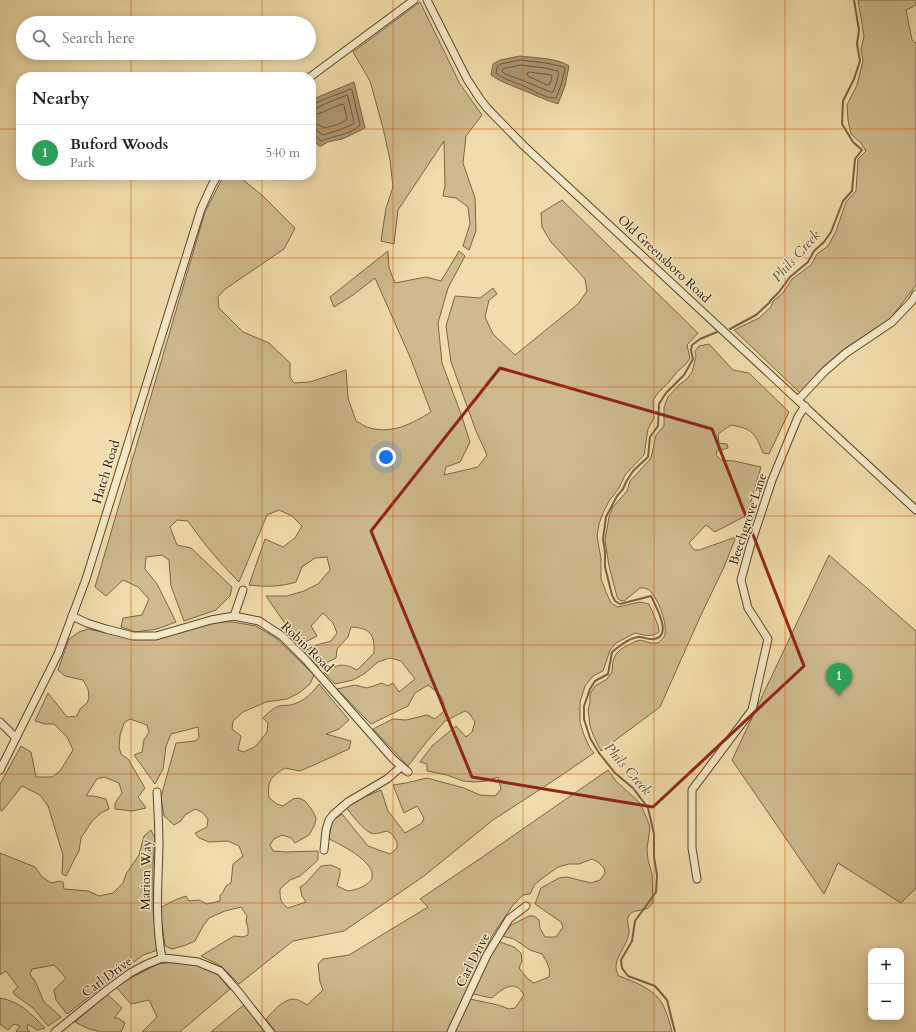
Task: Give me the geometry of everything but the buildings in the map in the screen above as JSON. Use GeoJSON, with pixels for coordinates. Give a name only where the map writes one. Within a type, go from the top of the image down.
{"type":"FeatureCollection","features":[{"type":"Feature","properties":{"kind":"street"},"geometry":{"type":"LineString","coordinates":[[316,73],[414,0]]}},
{"type":"Feature","properties":{"kind":"street","name":"Old Greensboro Road"},"geometry":{"type":"LineString","coordinates":[[427,0],[467,79],[480,99],[494,116],[523,145],[916,510]]}},
{"type":"Feature","properties":{"kind":"street","name":"Hatch Road"},"geometry":{"type":"LineString","coordinates":[[0,770],[58,654],[86,579],[201,209],[215,180]]}},
{"type":"Feature","properties":{"kind":"street"},"geometry":{"type":"LineString","coordinates":[[798,400],[825,371],[846,353],[892,322],[912,301],[916,294]]}},
{"type":"Feature","properties":{"kind":"street","name":"Beechgrove Lane"},"geometry":{"type":"LineString","coordinates":[[697,879],[692,848],[692,790],[752,710],[768,639],[748,608],[741,580],[772,480],[798,417],[805,406]]}},
{"type":"Feature","properties":{"kind":"street"},"geometry":{"type":"LineString","coordinates":[[234,616],[243,590]]}},
{"type":"Feature","properties":{"kind":"street","name":"Robin Road"},"geometry":{"type":"LineString","coordinates":[[72,616],[87,623],[133,636],[156,636],[211,620],[234,616],[258,621],[282,636],[306,660],[393,759],[408,772]]}},
{"type":"Feature","properties":{"kind":"street"},"geometry":{"type":"LineString","coordinates":[[0,722],[16,738]]}},
{"type":"Feature","properties":{"kind":"street"},"geometry":{"type":"LineString","coordinates":[[324,850],[326,830],[329,820],[333,815],[348,802],[387,779],[401,767]]}},
{"type":"Feature","properties":{"kind":"street","name":"Marion Way"},"geometry":{"type":"LineString","coordinates":[[157,792],[159,845],[157,908],[159,944],[162,958]]}},
{"type":"Feature","properties":{"kind":"street","name":"Carl Drive"},"geometry":{"type":"LineString","coordinates":[[451,1032],[486,955],[509,919],[526,906]]}},
{"type":"Feature","properties":{"kind":"street","name":"Carl Drive"},"geometry":{"type":"LineString","coordinates":[[55,1032],[130,973],[162,958],[198,962],[220,971],[270,1032]]}},
{"type":"Feature","properties":{"kind":"highlighted area"},"geometry":{"type":"Polygon","coordinates":[[[500,368],[712,429],[804,666],[653,807],[472,777],[371,531],[500,368]]]}},
{"type":"Feature","properties":{"kind":"shaded area"},"geometry":{"type":"Polygon","coordinates":[[[858,0],[916,0],[916,5],[906,10],[912,40],[916,43],[916,285],[890,319],[844,349],[823,367],[800,393],[734,330],[759,318],[771,307],[773,301],[782,294],[792,279],[811,265],[817,254],[828,246],[836,231],[846,202],[856,191],[858,159],[866,151],[861,143],[851,134],[847,105],[857,85],[863,61],[861,49],[864,36],[858,0]]]}},
{"type":"Feature","properties":{"kind":"shaded area"},"geometry":{"type":"Polygon","coordinates":[[[420,2],[460,84],[482,115],[466,136],[463,163],[475,198],[476,231],[469,250],[463,246],[470,224],[468,207],[456,198],[443,196],[445,185],[444,141],[398,210],[394,244],[381,241],[386,208],[393,187],[390,160],[370,81],[353,52],[420,2]]]}},
{"type":"Feature","properties":{"kind":"shaded area"},"geometry":{"type":"Polygon","coordinates":[[[221,180],[243,180],[263,196],[295,228],[284,249],[224,290],[218,297],[219,308],[243,332],[269,343],[290,363],[290,377],[294,383],[310,382],[346,370],[348,398],[356,421],[364,426],[378,430],[402,427],[431,412],[410,357],[375,278],[334,307],[330,297],[388,251],[389,268],[395,283],[426,277],[441,281],[459,251],[465,256],[448,288],[438,323],[442,363],[470,442],[460,462],[446,467],[444,475],[478,467],[487,455],[476,431],[451,362],[446,326],[455,296],[480,298],[493,288],[497,294],[489,300],[485,317],[493,334],[515,355],[578,304],[587,291],[585,279],[551,242],[542,227],[541,213],[562,200],[698,333],[687,345],[690,358],[686,364],[677,372],[653,400],[654,418],[648,429],[644,455],[625,475],[619,488],[609,501],[599,524],[597,536],[601,559],[601,579],[611,603],[618,607],[640,602],[649,604],[658,625],[659,632],[650,635],[635,633],[616,643],[610,650],[603,671],[593,676],[585,686],[580,702],[580,722],[584,735],[594,753],[493,820],[424,876],[344,931],[293,941],[239,984],[221,966],[201,956],[234,936],[243,937],[248,935],[246,921],[247,916],[241,907],[225,911],[209,918],[195,941],[172,949],[165,946],[160,908],[186,896],[189,901],[199,900],[207,904],[220,901],[220,895],[226,886],[231,883],[233,864],[243,856],[239,846],[228,841],[209,842],[199,838],[195,833],[207,827],[208,819],[202,812],[195,809],[185,815],[181,821],[174,825],[164,816],[161,797],[176,743],[195,741],[199,738],[198,727],[171,734],[166,746],[163,769],[155,784],[134,755],[142,752],[144,740],[149,732],[147,725],[130,719],[124,723],[120,735],[119,747],[121,754],[128,759],[145,788],[138,797],[146,808],[132,811],[115,809],[115,803],[122,793],[119,783],[104,777],[97,779],[86,796],[106,799],[109,809],[101,813],[92,821],[81,838],[79,851],[66,876],[62,874],[63,855],[48,806],[40,795],[22,786],[2,811],[0,810],[0,784],[21,746],[31,752],[36,777],[52,777],[60,771],[73,750],[67,737],[54,724],[45,724],[35,721],[48,693],[67,717],[77,716],[80,709],[87,703],[89,698],[88,689],[83,680],[65,676],[58,670],[69,639],[79,632],[88,629],[131,638],[220,622],[233,622],[256,626],[276,638],[314,675],[310,684],[299,693],[287,699],[266,702],[243,712],[233,721],[232,729],[241,736],[238,750],[244,752],[256,746],[267,732],[268,723],[263,718],[270,711],[277,707],[292,705],[302,700],[319,684],[349,720],[339,729],[326,734],[351,741],[349,749],[300,771],[285,768],[276,774],[269,783],[269,798],[277,804],[283,806],[293,799],[299,798],[305,801],[316,818],[315,824],[309,835],[295,843],[291,838],[282,835],[274,839],[270,845],[273,851],[318,851],[318,860],[300,876],[290,880],[280,889],[281,900],[288,908],[306,902],[302,896],[300,887],[305,884],[321,866],[331,865],[340,869],[337,886],[348,891],[362,887],[372,879],[372,872],[360,857],[347,848],[329,839],[332,821],[342,814],[368,846],[390,854],[397,848],[397,842],[392,834],[387,831],[373,834],[364,829],[357,822],[346,807],[355,801],[381,790],[388,811],[405,833],[422,823],[424,818],[417,806],[404,813],[393,785],[427,778],[464,788],[480,795],[495,796],[501,789],[498,777],[487,781],[463,781],[447,775],[427,771],[427,764],[420,762],[432,746],[456,726],[466,737],[472,732],[475,722],[469,713],[465,711],[445,721],[408,766],[373,729],[393,719],[406,720],[427,715],[435,719],[444,711],[444,706],[440,696],[428,685],[415,693],[408,706],[371,724],[337,689],[355,685],[367,688],[382,683],[388,686],[393,683],[399,692],[415,679],[401,661],[390,658],[378,662],[364,674],[353,680],[335,684],[324,672],[340,665],[357,670],[374,653],[374,641],[370,633],[363,629],[351,627],[348,637],[337,649],[336,658],[318,667],[304,652],[313,646],[331,641],[337,633],[333,623],[323,613],[311,626],[317,636],[300,645],[293,638],[266,596],[287,596],[304,591],[318,584],[330,570],[327,557],[315,558],[302,567],[296,582],[272,586],[249,585],[265,539],[283,547],[295,538],[302,526],[292,516],[279,510],[267,515],[239,582],[212,553],[188,521],[177,520],[170,527],[177,545],[191,548],[232,587],[230,596],[216,610],[184,621],[171,586],[169,560],[162,555],[146,557],[145,569],[157,584],[176,622],[157,629],[136,632],[121,627],[123,618],[142,615],[149,599],[138,587],[123,580],[106,596],[95,587],[205,212],[221,180]]]}},
{"type":"Feature","properties":{"kind":"shaded area"},"geometry":{"type":"Polygon","coordinates":[[[709,344],[733,370],[749,373],[789,412],[769,454],[763,453],[755,436],[749,430],[744,428],[731,425],[718,434],[719,443],[727,444],[728,448],[717,451],[716,455],[721,460],[734,461],[761,467],[747,515],[715,532],[706,525],[689,543],[694,550],[699,550],[736,537],[724,567],[660,707],[601,751],[590,726],[588,710],[590,694],[595,686],[607,679],[612,672],[613,661],[616,654],[621,649],[640,640],[658,643],[663,638],[665,633],[663,616],[658,602],[647,589],[640,588],[624,601],[619,600],[617,597],[609,566],[605,540],[609,517],[613,507],[627,491],[630,481],[651,458],[656,435],[664,426],[664,407],[668,397],[686,380],[692,372],[696,356],[695,351],[699,346],[709,344]]]}},
{"type":"Feature","properties":{"kind":"shaded area"},"geometry":{"type":"Polygon","coordinates":[[[829,555],[916,631],[916,888],[901,903],[838,863],[824,894],[732,760],[829,555]]]}},
{"type":"Feature","properties":{"kind":"shaded area"},"geometry":{"type":"Polygon","coordinates":[[[608,770],[616,781],[640,803],[647,819],[650,827],[647,849],[648,860],[652,874],[653,903],[647,909],[635,911],[629,915],[627,920],[629,931],[628,939],[617,960],[616,971],[619,976],[650,990],[659,999],[666,1011],[672,1032],[455,1032],[470,999],[509,1009],[515,1008],[524,995],[517,987],[513,986],[500,991],[492,998],[473,994],[487,958],[497,941],[514,947],[521,953],[522,961],[519,968],[528,979],[534,983],[549,977],[549,968],[542,954],[530,950],[514,939],[502,936],[511,925],[529,916],[534,916],[539,920],[540,928],[545,937],[556,937],[563,927],[561,922],[535,904],[541,888],[559,878],[567,877],[591,883],[600,880],[605,873],[604,868],[592,859],[579,864],[569,864],[558,867],[535,884],[530,894],[523,895],[513,905],[492,936],[447,1032],[276,1032],[266,1019],[284,1002],[293,999],[299,1000],[307,1005],[323,990],[320,982],[318,964],[323,959],[349,955],[428,907],[420,899],[608,770]]]}},
{"type":"Feature","properties":{"kind":"shaded area"},"geometry":{"type":"Polygon","coordinates":[[[151,830],[155,838],[153,864],[153,909],[158,950],[143,955],[67,1014],[56,1000],[54,990],[66,978],[54,965],[32,969],[30,974],[36,983],[44,1002],[61,1017],[48,1026],[33,1008],[15,995],[13,992],[18,987],[6,971],[0,975],[0,853],[35,867],[42,877],[51,883],[60,881],[63,882],[64,889],[88,891],[99,896],[113,893],[123,883],[126,874],[139,855],[144,836],[151,830]]]}},
{"type":"Feature","properties":{"kind":"shaded area"},"geometry":{"type":"Polygon","coordinates":[[[173,962],[196,965],[217,974],[230,989],[180,1032],[142,1032],[157,1017],[149,1000],[131,1004],[116,987],[158,964],[173,962]]]}},
{"type":"Feature","properties":{"kind":"shaded area"},"geometry":{"type":"Polygon","coordinates":[[[107,994],[122,1008],[114,1018],[118,1018],[125,1023],[121,1032],[97,1032],[98,1031],[89,1029],[75,1022],[107,994]]]}},
{"type":"Feature","properties":{"kind":"shaded area"},"geometry":{"type":"Polygon","coordinates":[[[0,998],[20,1005],[45,1028],[37,1030],[28,1024],[27,1029],[30,1032],[16,1032],[20,1026],[14,1024],[8,1030],[0,1024],[0,998]]]}},
{"type":"Feature","properties":{"kind":"shaded area"},"geometry":{"type":"Polygon","coordinates":[[[245,1004],[265,1032],[211,1032],[245,1004]]]}},
{"type":"Feature","properties":{"kind":"water"},"geometry":{"type":"Polygon","coordinates":[[[520,56],[559,61],[569,66],[565,86],[558,104],[505,83],[491,75],[493,64],[500,60],[520,56]]]}},
{"type":"Feature","properties":{"kind":"water"},"geometry":{"type":"Polygon","coordinates":[[[354,82],[365,128],[342,139],[328,142],[319,146],[316,143],[316,98],[354,82]]]}},
{"type":"Feature","properties":{"kind":"waterway","name":"Phils Creek"},"geometry":{"type":"LineString","coordinates":[[730,329],[756,315],[779,292],[790,277],[808,262],[814,251],[824,242],[831,232],[843,201],[852,191],[855,159],[862,150],[853,142],[842,124],[843,101],[854,79],[860,61],[857,44],[859,30],[854,0]]}},
{"type":"Feature","properties":{"kind":"waterway","name":"Phils Creek"},"geometry":{"type":"LineString","coordinates":[[675,1032],[667,1000],[655,986],[628,976],[622,968],[621,960],[632,941],[635,921],[656,892],[657,875],[654,857],[654,834],[648,808],[633,788],[615,773],[599,753],[590,738],[584,719],[584,706],[590,689],[595,681],[608,674],[612,652],[624,643],[636,637],[654,639],[660,637],[662,633],[662,620],[651,596],[620,604],[615,601],[612,595],[605,567],[603,539],[606,517],[633,471],[648,457],[650,437],[658,426],[659,404],[666,393],[684,375],[693,359],[691,350],[692,345],[700,339],[717,332]]}},
{"type":"Feature","properties":{"kind":"place","name":"Buford Woods"},"geometry":{"type":"Point","coordinates":[839,696]}}]}
